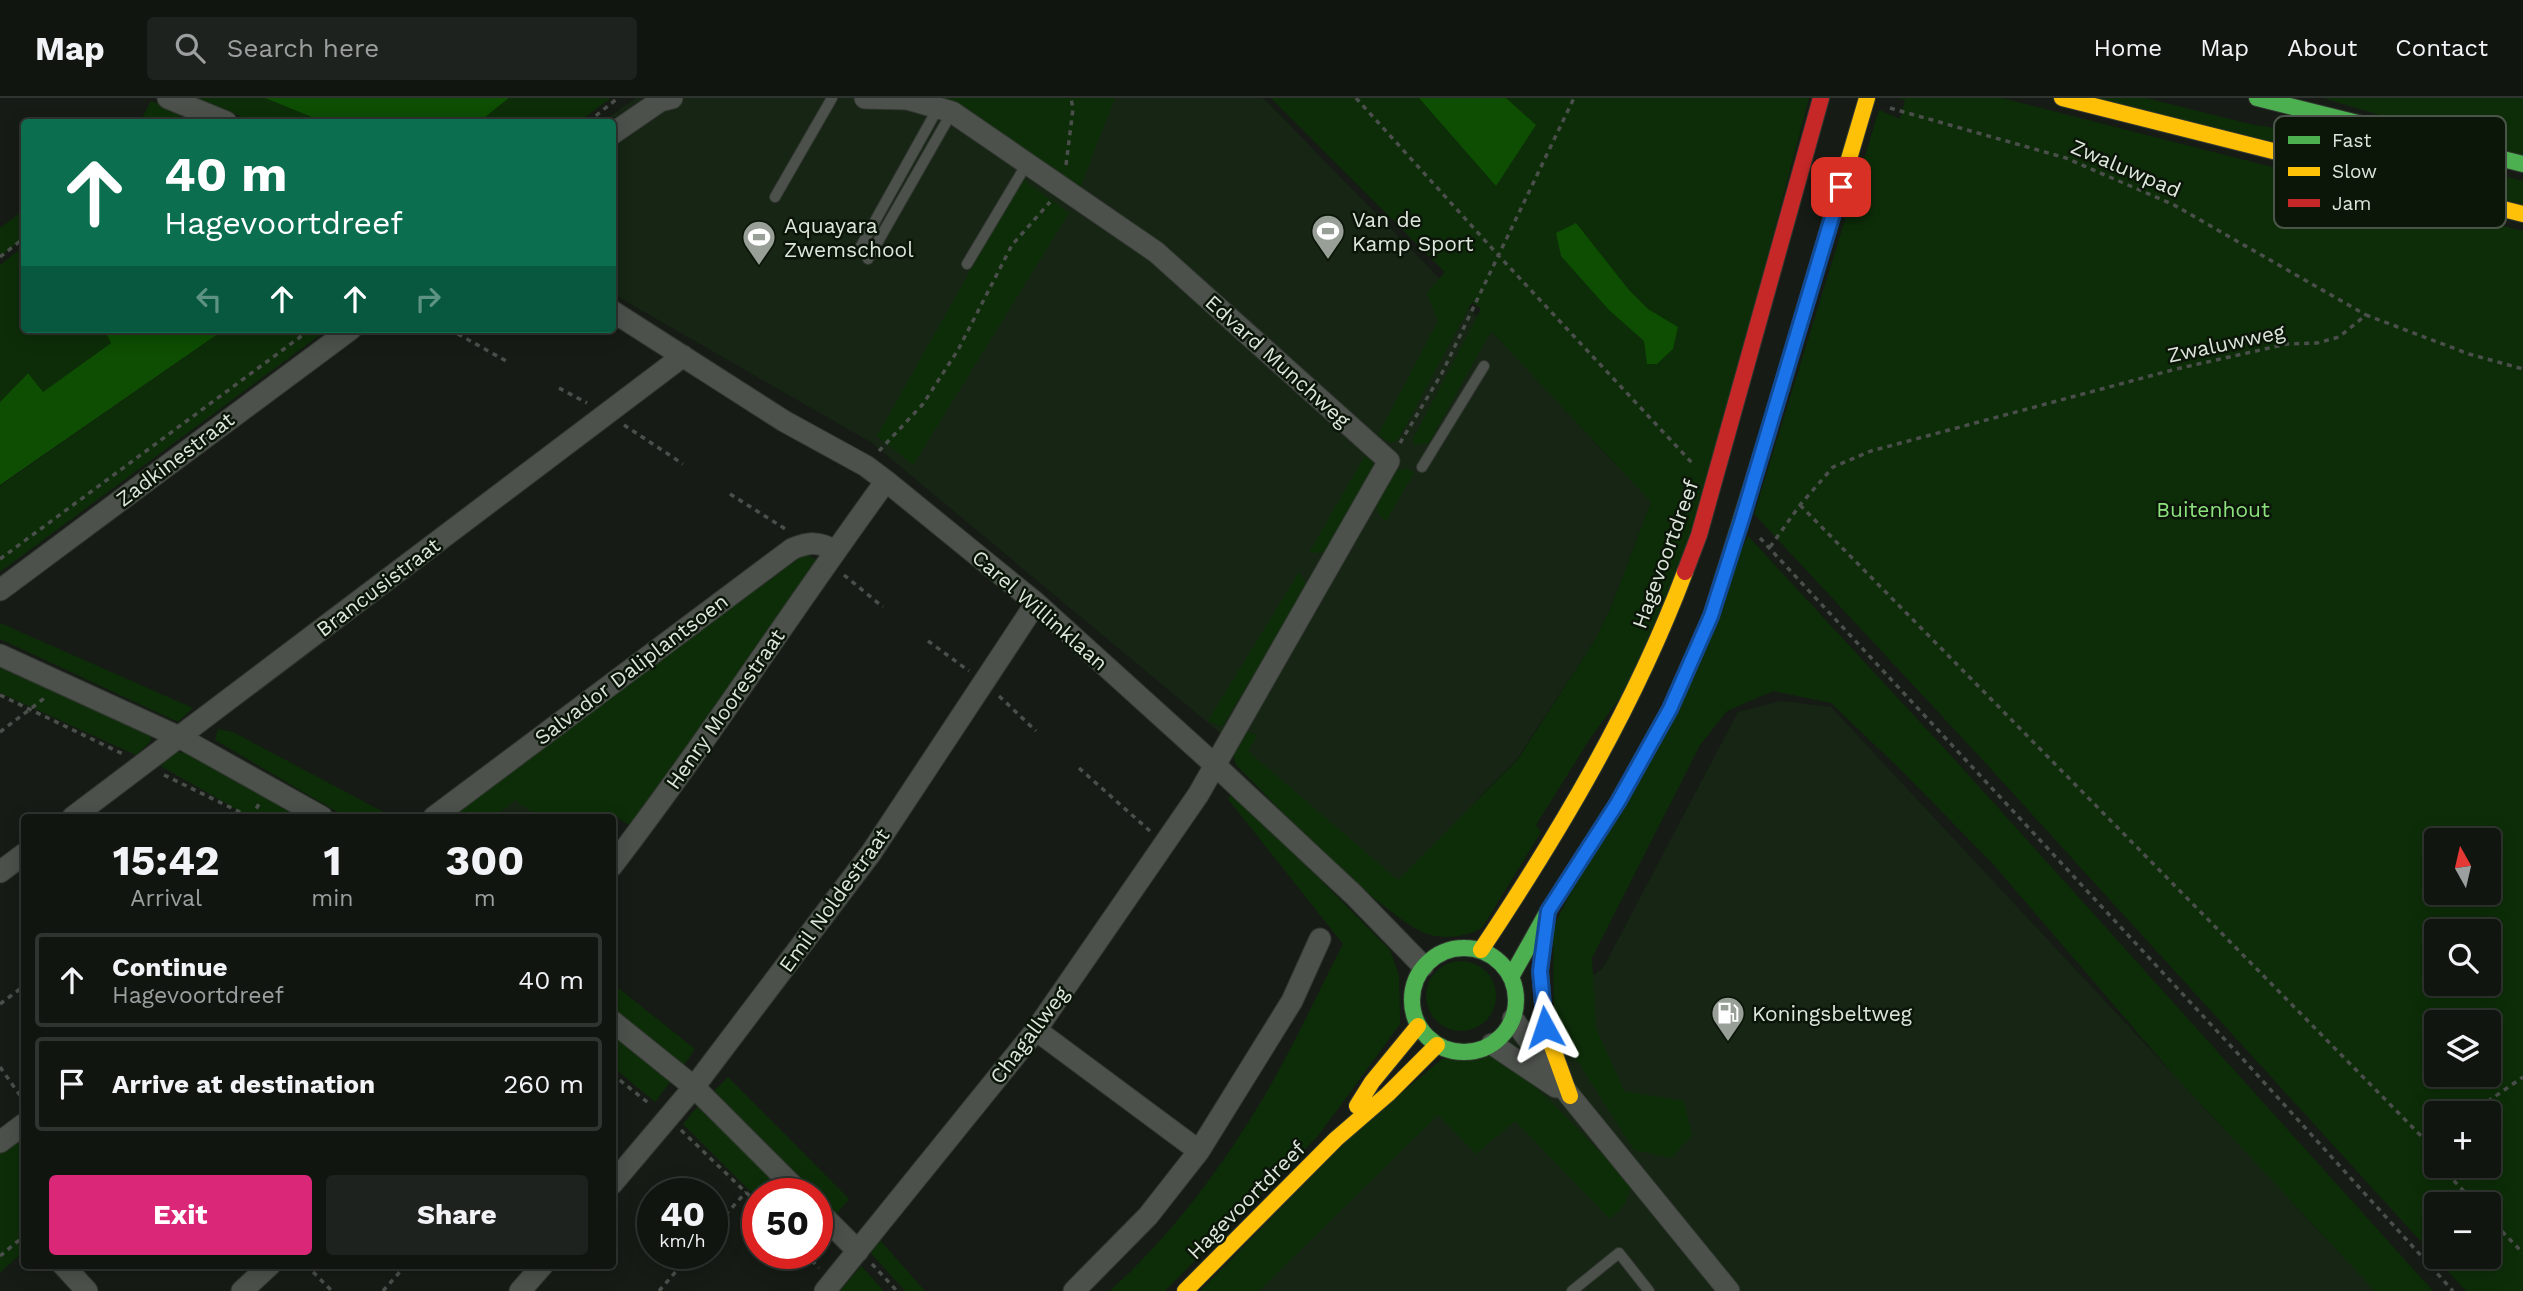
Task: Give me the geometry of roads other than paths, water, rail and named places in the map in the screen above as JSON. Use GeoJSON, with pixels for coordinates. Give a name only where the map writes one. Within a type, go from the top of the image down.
{"type":"FeatureCollection","features":[{"type":"Feature","properties":{"kind":"main road","name":"Hagevoortdreef"},"geometry":{"type":"LineString","coordinates":[[1481,950],[1533,874],[1583,790],[1650,659],[1699,535],[1821,98]]}},
{"type":"Feature","properties":{"kind":"main road"},"geometry":{"type":"LineString","coordinates":[[2062,98],[2274,151]]}},
{"type":"Feature","properties":{"kind":"main road"},"geometry":{"type":"LineString","coordinates":[[2257,98],[2330,116]]}},
{"type":"Feature","properties":{"kind":"main road"},"geometry":{"type":"LineString","coordinates":[[1511,977],[1548,911],[1618,802],[1670,709],[1711,616],[1867,100]]}},
{"type":"Feature","properties":{"kind":"main road"},"geometry":{"type":"LineString","coordinates":[[2506,160],[2523,164]]}},
{"type":"Feature","properties":{"kind":"main road"},"geometry":{"type":"LineString","coordinates":[[2506,210],[2523,214]]}},
{"type":"Feature","properties":{"kind":"main road"},"geometry":{"type":"LineString","coordinates":[[1548,911],[1540,971],[1545,1027],[1570,1096]]}},
{"type":"Feature","properties":{"kind":"main road"},"geometry":{"type":"LineString","coordinates":[[1465,947],[1481,950],[1493,957],[1511,977],[1516,998],[1513,1018],[1504,1033],[1492,1044],[1479,1050],[1451,1051],[1437,1045],[1418,1026],[1412,1012],[1411,996],[1415,981],[1423,966],[1449,949],[1465,947]]}},
{"type":"Feature","properties":{"kind":"main road","name":"Hagevoortdreef"},"geometry":{"type":"LineString","coordinates":[[1336,1139],[1372,1082],[1418,1026]]}},
{"type":"Feature","properties":{"kind":"main road","name":"Hagevoortdreef"},"geometry":{"type":"LineString","coordinates":[[1185,1291],[1336,1139],[1388,1094],[1437,1045]]}},
{"type":"Feature","properties":{"kind":"street"},"geometry":{"type":"LineString","coordinates":[[168,98],[219,119]]}},
{"type":"Feature","properties":{"kind":"street"},"geometry":{"type":"LineString","coordinates":[[616,131],[660,100],[672,98]]}},
{"type":"Feature","properties":{"kind":"street","name":"Edvard Munchweg"},"geometry":{"type":"LineString","coordinates":[[865,98],[907,99],[945,110],[1156,252],[1389,461],[1216,766]]}},
{"type":"Feature","properties":{"kind":"street","name":"Carel Willinklaan"},"geometry":{"type":"LineString","coordinates":[[616,314],[784,421],[866,466],[886,481],[1036,603],[1354,895],[1423,966]]}},
{"type":"Feature","properties":{"kind":"street","name":"Zadkinestraat"},"geometry":{"type":"LineString","coordinates":[[0,590],[346,333]]}},
{"type":"Feature","properties":{"kind":"street","name":"Brancusistraat"},"geometry":{"type":"LineString","coordinates":[[77,814],[682,356]]}},
{"type":"Feature","properties":{"kind":"street","name":"Henry Moorestraat"},"geometry":{"type":"LineString","coordinates":[[616,861],[886,481]]}},
{"type":"Feature","properties":{"kind":"street","name":"Salvador Daliplantsoen"},"geometry":{"type":"LineString","coordinates":[[438,814],[792,549],[807,543],[822,543],[831,556]]}},
{"type":"Feature","properties":{"kind":"street","name":"Emil Noldestraat"},"geometry":{"type":"LineString","coordinates":[[616,1179],[694,1087],[871,853],[1036,603]]}},
{"type":"Feature","properties":{"kind":"street"},"geometry":{"type":"LineString","coordinates":[[0,655],[179,737],[317,814]]}},
{"type":"Feature","properties":{"kind":"street","name":"Chagallweg"},"geometry":{"type":"LineString","coordinates":[[825,1291],[1036,1030],[1216,766]]}},
{"type":"Feature","properties":{"kind":"street"},"geometry":{"type":"LineString","coordinates":[[0,873],[21,856]]}},
{"type":"Feature","properties":{"kind":"street"},"geometry":{"type":"LineString","coordinates":[[1074,1291],[1148,1216],[1199,1151],[1292,1001],[1320,939]]}},
{"type":"Feature","properties":{"kind":"street"},"geometry":{"type":"LineString","coordinates":[[1513,1018],[1570,1096],[1729,1291]]}},
{"type":"Feature","properties":{"kind":"street"},"geometry":{"type":"LineString","coordinates":[[616,1024],[694,1087],[784,1178]]}},
{"type":"Feature","properties":{"kind":"street"},"geometry":{"type":"LineString","coordinates":[[1036,1030],[1199,1151]]}},
{"type":"Feature","properties":{"kind":"street"},"geometry":{"type":"LineString","coordinates":[[1492,1044],[1570,1096]]}},
{"type":"Feature","properties":{"kind":"street"},"geometry":{"type":"LineString","coordinates":[[0,1142],[21,1126]]}},
{"type":"Feature","properties":{"kind":"street"},"geometry":{"type":"LineString","coordinates":[[833,1226],[859,1251]]}},
{"type":"Feature","properties":{"kind":"street"},"geometry":{"type":"LineString","coordinates":[[67,1269],[87,1291]]}},
{"type":"Feature","properties":{"kind":"street"},"geometry":{"type":"LineString","coordinates":[[242,1291],[266,1269]]}},
{"type":"Feature","properties":{"kind":"street"},"geometry":{"type":"LineString","coordinates":[[520,1291],[539,1269]]}},
{"type":"Feature","properties":{"kind":"lane"},"geometry":{"type":"LineString","coordinates":[[775,197],[832,98]]}},
{"type":"Feature","properties":{"kind":"lane"},"geometry":{"type":"LineString","coordinates":[[860,248],[945,110]]}},
{"type":"Feature","properties":{"kind":"lane"},"geometry":{"type":"LineString","coordinates":[[868,259],[945,110]]}},
{"type":"Feature","properties":{"kind":"lane"},"geometry":{"type":"LineString","coordinates":[[967,264],[1026,165]]}},
{"type":"Feature","properties":{"kind":"lane"},"geometry":{"type":"LineString","coordinates":[[1422,467],[1484,366]]}},
{"type":"Feature","properties":{"kind":"lane"},"geometry":{"type":"LineString","coordinates":[[1572,1291],[1619,1253],[1649,1291]]}},
{"type":"Feature","properties":{"kind":"place","name":"Van de Kamp Sport"},"geometry":{"type":"Point","coordinates":[1328,261]}},
{"type":"Feature","properties":{"kind":"place","name":"Aquayara Zwemschool"},"geometry":{"type":"Point","coordinates":[759,267]}},
{"type":"Feature","properties":{"kind":"place","name":"Koningsbeltweg"},"geometry":{"type":"Point","coordinates":[1728,1043]}},
{"type":"Feature","properties":{"kind":"park label","name":"Buitenhout"},"geometry":{"type":"Point","coordinates":[2213,509]}}]}
